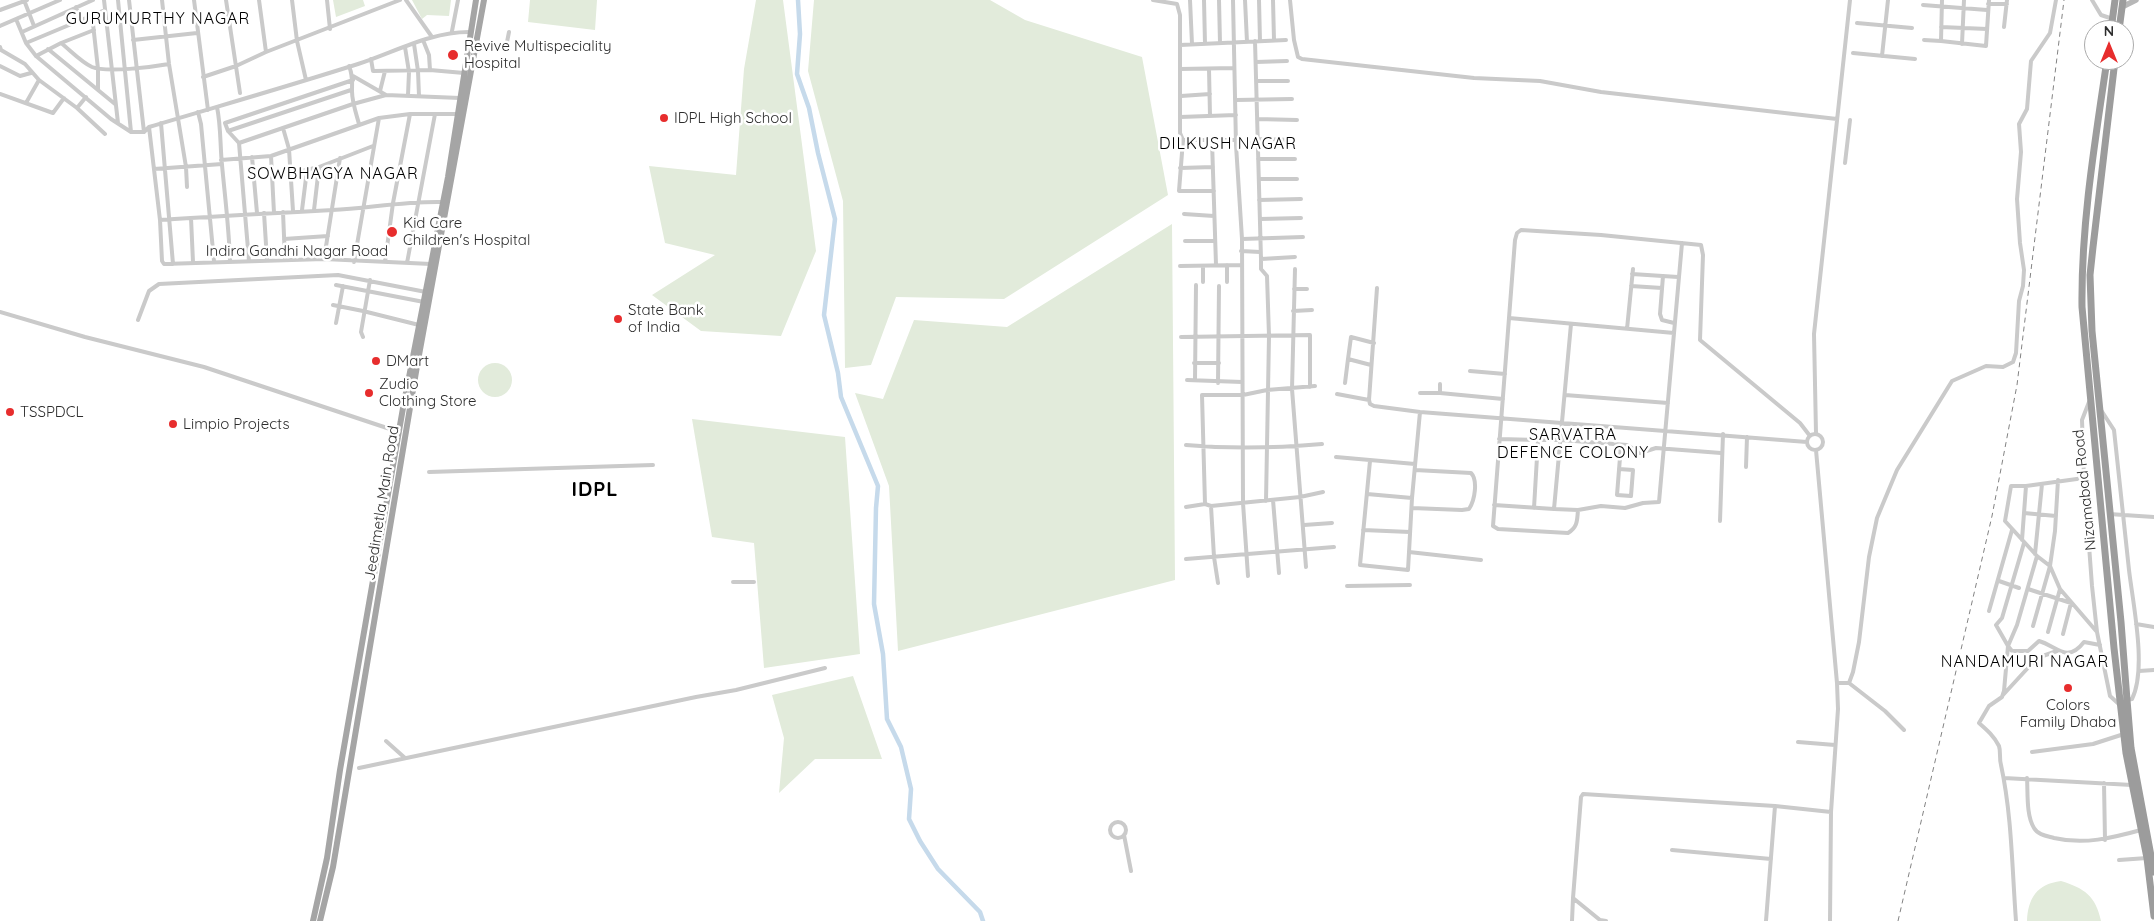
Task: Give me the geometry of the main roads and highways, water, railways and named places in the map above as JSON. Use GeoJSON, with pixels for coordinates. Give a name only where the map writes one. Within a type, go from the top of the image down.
{"type":"FeatureCollection","features":[{"type":"Feature","properties":{"kind":"highway"},"geometry":{"type":"LineString","coordinates":[[2113,20],[2114,2]]}},
{"type":"Feature","properties":{"kind":"highway"},"geometry":{"type":"LineString","coordinates":[[2121,20],[2123,4]]}},
{"type":"Feature","properties":{"kind":"highway","name":"Nizamabad Road"},"geometry":{"type":"LineString","coordinates":[[2106,70],[2086,223],[2082,278],[2099,408],[2121,622],[2124,734],[2147,858],[2154,916]]}},
{"type":"Feature","properties":{"kind":"highway","name":"Nizamabad Road"},"geometry":{"type":"LineString","coordinates":[[2114,70],[2090,275],[2090,399],[2124,703],[2154,872]]}},
{"type":"Feature","properties":{"kind":"highway"},"geometry":{"type":"LineString","coordinates":[[2104,82],[2112,83]]}},
{"type":"Feature","properties":{"kind":"main road","name":"Jeedimetla Main Road"},"geometry":{"type":"LineString","coordinates":[[313,921],[327,858],[340,770],[399,432],[431,264],[438,240],[476,0]]}},
{"type":"Feature","properties":{"kind":"main road","name":"Jeedimetla Main Road"},"geometry":{"type":"LineString","coordinates":[[320,921],[333,867],[438,240],[484,0]]}},
{"type":"Feature","properties":{"kind":"main road"},"geometry":{"type":"LineString","coordinates":[[2123,4],[2136,0]]}},
{"type":"Feature","properties":{"kind":"waterway"},"geometry":{"type":"LineString","coordinates":[[798,0],[800,34],[797,74],[809,108],[835,219],[824,315],[838,373],[841,397],[878,486],[874,604],[883,654],[887,719],[901,747],[911,789],[909,819],[920,841],[938,869],[980,912],[983,921]]}},
{"type":"Feature","properties":{"kind":"railway"},"geometry":{"type":"LineString","coordinates":[[1898,921],[1992,516],[2017,385],[2064,0]]}},
{"type":"Feature","properties":{"kind":"place","name":"Revive Multispeciality Hospital"},"geometry":{"type":"Point","coordinates":[453,55]}},
{"type":"Feature","properties":{"kind":"place","name":"IDPL High School"},"geometry":{"type":"Point","coordinates":[664,118]}},
{"type":"Feature","properties":{"kind":"place","name":"Kid Care Children's Hospital"},"geometry":{"type":"Point","coordinates":[392,232]}},
{"type":"Feature","properties":{"kind":"place","name":"State Bank of India"},"geometry":{"type":"Point","coordinates":[618,319]}},
{"type":"Feature","properties":{"kind":"place","name":"DMart"},"geometry":{"type":"Point","coordinates":[376,361]}},
{"type":"Feature","properties":{"kind":"place","name":"Zudio Clothing Store"},"geometry":{"type":"Point","coordinates":[369,393]}},
{"type":"Feature","properties":{"kind":"place","name":"TSSPDCL"},"geometry":{"type":"Point","coordinates":[10,412]}},
{"type":"Feature","properties":{"kind":"place","name":"Limpio Projects"},"geometry":{"type":"Point","coordinates":[173,424]}},
{"type":"Feature","properties":{"kind":"place","name":"Colors Family Dhaba"},"geometry":{"type":"Point","coordinates":[2068,688]}},
{"type":"Feature","properties":{"kind":"district","name":"GURUMURTHY NAGAR"},"geometry":{"type":"Point","coordinates":[158,19]}},
{"type":"Feature","properties":{"kind":"district","name":"DILKUSH NAGAR"},"geometry":{"type":"Point","coordinates":[1228,144]}},
{"type":"Feature","properties":{"kind":"district","name":"SOWBHAGYA NAGAR"},"geometry":{"type":"Point","coordinates":[333,174]}},
{"type":"Feature","properties":{"kind":"district","name":"SARVATRA DEFENCE COLONY"},"geometry":{"type":"Point","coordinates":[1573,444]}},
{"type":"Feature","properties":{"kind":"district","name":"IDPL"},"geometry":{"type":"Point","coordinates":[595,490]}},
{"type":"Feature","properties":{"kind":"district","name":"NANDAMURI NAGAR"},"geometry":{"type":"Point","coordinates":[2025,662]}}]}
